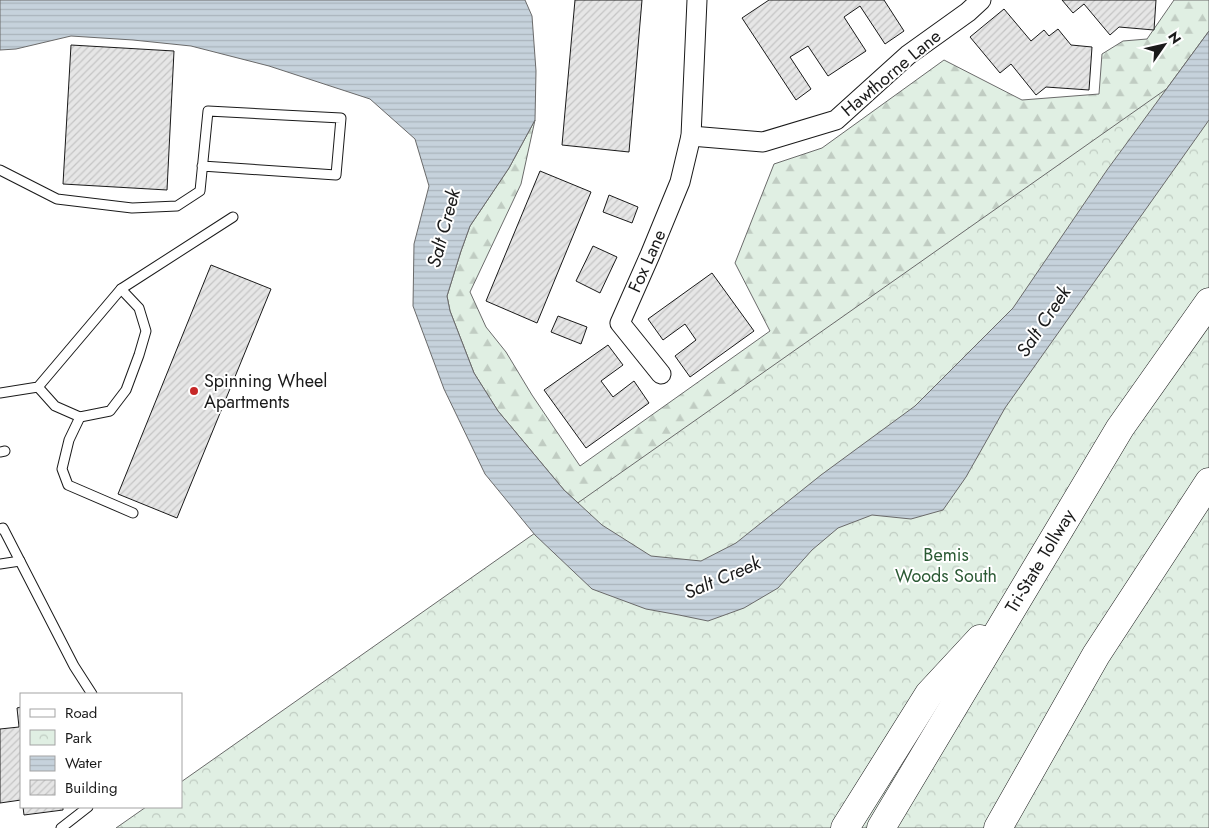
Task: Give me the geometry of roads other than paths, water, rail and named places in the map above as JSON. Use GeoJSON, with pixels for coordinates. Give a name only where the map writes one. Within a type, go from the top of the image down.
{"type":"FeatureCollection","features":[{"type":"Feature","properties":{"kind":"highway","name":"Tri-State Tollway"},"geometry":{"type":"LineString","coordinates":[[881,828],[1120,428],[1209,302]]}},
{"type":"Feature","properties":{"kind":"highway"},"geometry":{"type":"LineString","coordinates":[[998,828],[1096,655],[1209,482]]}},
{"type":"Feature","properties":{"kind":"highway"},"geometry":{"type":"LineString","coordinates":[[845,828],[929,694],[1016,602]]}},
{"type":"Feature","properties":{"kind":"street","name":"Hawthorne Lane"},"geometry":{"type":"LineString","coordinates":[[691,136],[762,142],[836,120],[908,55],[968,12],[981,0]]}},
{"type":"Feature","properties":{"kind":"street"},"geometry":{"type":"LineString","coordinates":[[691,136],[697,1]]}},
{"type":"Feature","properties":{"kind":"street","name":"Fox Lane"},"geometry":{"type":"LineString","coordinates":[[661,374],[620,323],[680,182],[691,136]]}},
{"type":"Feature","properties":{"kind":"lane"},"geometry":{"type":"LineString","coordinates":[[0,170],[57,199],[132,208],[177,206],[200,190],[202,166],[208,111],[341,118],[336,175],[202,166]]}},
{"type":"Feature","properties":{"kind":"lane"},"geometry":{"type":"LineString","coordinates":[[0,393],[38,387],[121,289],[233,218]]}},
{"type":"Feature","properties":{"kind":"lane"},"geometry":{"type":"LineString","coordinates":[[38,387],[55,406],[80,417],[110,410],[126,390],[146,331],[138,308],[121,289]]}},
{"type":"Feature","properties":{"kind":"lane"},"geometry":{"type":"LineString","coordinates":[[80,417],[69,440],[62,469],[68,485],[133,513]]}},
{"type":"Feature","properties":{"kind":"lane"},"geometry":{"type":"LineString","coordinates":[[0,529],[3,528],[74,666],[91,693]]}},
{"type":"Feature","properties":{"kind":"lane"},"geometry":{"type":"LineString","coordinates":[[0,564],[20,561]]}},
{"type":"Feature","properties":{"kind":"lane"},"geometry":{"type":"LineString","coordinates":[[61,828],[87,808]]}},
{"type":"Feature","properties":{"kind":"water","name":"Salt Creek"},"geometry":{"type":"Polygon","coordinates":[[[0,0],[525,0],[532,16],[536,71],[535,120],[509,168],[470,226],[447,296],[450,311],[474,373],[498,411],[564,490],[602,525],[651,556],[701,561],[736,543],[821,475],[915,406],[1013,308],[1107,170],[1209,31],[1209,120],[1005,408],[966,477],[943,510],[911,519],[872,515],[838,528],[812,550],[778,588],[744,608],[708,621],[646,609],[592,589],[535,535],[485,474],[444,389],[413,306],[414,244],[429,186],[415,139],[370,99],[269,66],[191,46],[71,36],[16,49],[0,50],[0,0]]]}},
{"type":"Feature","properties":{"kind":"place","name":"Spinning Wheel Apartments"},"geometry":{"type":"Point","coordinates":[194,391]}},
{"type":"Feature","properties":{"kind":"park label","name":"Bemis Woods South"},"geometry":{"type":"Point","coordinates":[946,565]}}]}
